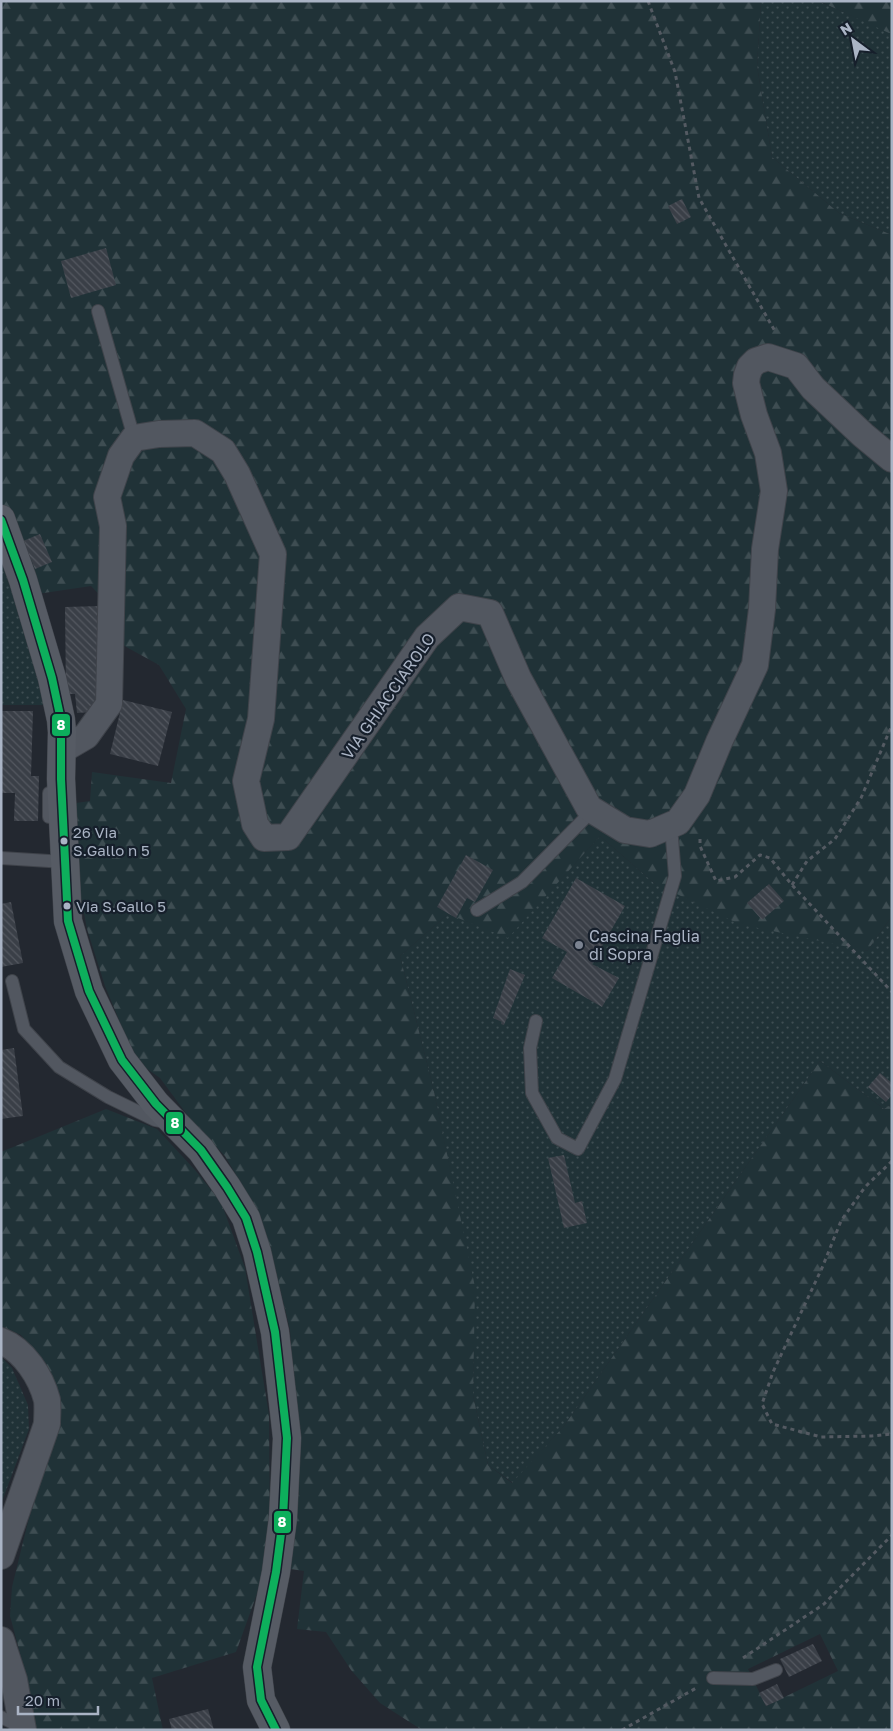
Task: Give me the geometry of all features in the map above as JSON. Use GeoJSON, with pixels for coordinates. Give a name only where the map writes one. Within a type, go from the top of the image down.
{"type":"FeatureCollection","features":[{"type":"Feature","properties":{"kind":"street","name":"VIA GHIACCIAROLO"},"geometry":{"type":"LineString","coordinates":[[134,438],[159,434],[194,434],[223,451],[237,474],[274,554],[261,719],[246,781],[255,824],[264,838],[288,837],[427,637],[459,607],[490,613],[518,678],[589,808],[625,830],[650,834],[678,822],[697,795],[754,665],[762,609],[765,549],[774,491],[768,453],[754,415],[746,383],[750,367],[756,361],[768,357],[796,366],[814,388],[863,435],[892,459]]}},
{"type":"Feature","properties":{"kind":"street"},"geometry":{"type":"LineString","coordinates":[[62,750],[86,736],[109,704],[113,526],[108,497],[121,456],[134,438]]}},
{"type":"Feature","properties":{"kind":"street"},"geometry":{"type":"LineString","coordinates":[[1,519],[23,580],[50,669],[61,720],[61,779],[68,921],[89,991],[122,1060],[156,1104],[201,1150],[227,1186],[246,1218],[257,1252],[275,1332],[287,1438],[283,1518],[276,1572],[257,1667],[262,1700],[274,1728]]}},
{"type":"Feature","properties":{"kind":"street"},"geometry":{"type":"LineString","coordinates":[[1,1342],[25,1358],[38,1379],[47,1401],[47,1424],[6,1530],[1,1556]]}},
{"type":"Feature","properties":{"kind":"street"},"geometry":{"type":"LineString","coordinates":[[1,1640],[14,1680],[16,1725]]}},
{"type":"Feature","properties":{"kind":"lane"},"geometry":{"type":"LineString","coordinates":[[98,311],[134,438]]}},
{"type":"Feature","properties":{"kind":"lane"},"geometry":{"type":"LineString","coordinates":[[49,817],[49,769],[54,738],[61,720]]}},
{"type":"Feature","properties":{"kind":"lane"},"geometry":{"type":"LineString","coordinates":[[477,910],[522,882],[593,810]]}},
{"type":"Feature","properties":{"kind":"lane"},"geometry":{"type":"LineString","coordinates":[[536,1021],[530,1048],[532,1093],[557,1138],[578,1149],[615,1079],[675,876],[671,826]]}},
{"type":"Feature","properties":{"kind":"lane"},"geometry":{"type":"LineString","coordinates":[[1,858],[65,862]]}},
{"type":"Feature","properties":{"kind":"lane"},"geometry":{"type":"LineString","coordinates":[[12,981],[24,1029],[59,1067],[116,1101],[155,1120],[175,1123]]}},
{"type":"Feature","properties":{"kind":"lane"},"geometry":{"type":"LineString","coordinates":[[713,1678],[753,1679],[776,1670]]}},
{"type":"Feature","properties":{"kind":"path"},"geometry":{"type":"LineString","coordinates":[[648,1],[675,72],[699,198],[755,296]]}},
{"type":"Feature","properties":{"kind":"path"},"geometry":{"type":"LineString","coordinates":[[792,885],[807,861],[835,839],[861,798],[892,725]]}},
{"type":"Feature","properties":{"kind":"path"},"geometry":{"type":"LineString","coordinates":[[700,838],[700,846],[716,881],[735,877],[760,856],[770,858],[792,885],[892,992]]}},
{"type":"Feature","properties":{"kind":"path"},"geometry":{"type":"LineString","coordinates":[[892,1161],[865,1187],[841,1221],[822,1268],[773,1372],[762,1404],[772,1424],[821,1437],[892,1434]]}},
{"type":"Feature","properties":{"kind":"path"},"geometry":{"type":"LineString","coordinates":[[622,1730],[713,1678],[824,1604],[892,1535]]}},
{"type":"Feature","properties":{"kind":"green space"},"geometry":{"type":"Polygon","coordinates":[[[1,1],[761,1],[757,66],[772,157],[839,213],[892,235],[892,916],[867,951],[739,924],[654,883],[600,836],[508,938],[448,914],[400,956],[433,1087],[475,1287],[473,1395],[488,1465],[512,1483],[564,1426],[820,1061],[884,1109],[892,1104],[892,1730],[422,1730],[380,1703],[351,1670],[326,1632],[297,1629],[304,1571],[284,1568],[296,1427],[290,1330],[270,1247],[257,1211],[225,1156],[191,1120],[160,1078],[136,1061],[105,986],[87,929],[70,842],[76,803],[90,801],[92,772],[171,783],[186,709],[159,665],[119,643],[110,606],[91,586],[37,594],[1,503],[1,1]],[[820,1634],[748,1669],[766,1706],[838,1671],[820,1634]]]}},
{"type":"Feature","properties":{"kind":"green space"},"geometry":{"type":"Polygon","coordinates":[[[761,1],[818,1],[892,33],[892,235],[839,213],[772,157],[757,66],[761,1]]]}},
{"type":"Feature","properties":{"kind":"green space"},"geometry":{"type":"Polygon","coordinates":[[[819,1],[892,1],[892,33],[889,33],[819,1]]]}},
{"type":"Feature","properties":{"kind":"green space"},"geometry":{"type":"Polygon","coordinates":[[[1,541],[49,705],[1,705],[1,541]]]}},
{"type":"Feature","properties":{"kind":"green space"},"geometry":{"type":"Polygon","coordinates":[[[600,836],[654,883],[867,951],[892,916],[892,1104],[884,1109],[820,1061],[564,1426],[513,1483],[488,1465],[473,1395],[474,1287],[433,1087],[400,956],[448,914],[508,937],[600,836]]]}},
{"type":"Feature","properties":{"kind":"green space"},"geometry":{"type":"Polygon","coordinates":[[[106,1109],[157,1129],[195,1170],[221,1202],[245,1268],[269,1415],[270,1539],[267,1566],[236,1652],[152,1678],[163,1730],[32,1730],[27,1679],[10,1616],[12,1587],[28,1522],[59,1423],[39,1356],[21,1335],[1,1326],[1,1152],[106,1109]]]}},
{"type":"Feature","properties":{"kind":"green space"},"geometry":{"type":"Polygon","coordinates":[[[1,1357],[12,1368],[28,1405],[29,1429],[1,1504],[1,1357]]]}},
{"type":"Feature","properties":{"kind":"building"},"geometry":{"type":"Polygon","coordinates":[[[682,199],[691,217],[677,224],[668,206],[682,199]]]}},
{"type":"Feature","properties":{"kind":"building"},"geometry":{"type":"Polygon","coordinates":[[[106,248],[116,285],[71,298],[61,261],[106,248]]]}},
{"type":"Feature","properties":{"kind":"building"},"geometry":{"type":"Polygon","coordinates":[[[40,534],[52,562],[35,569],[23,541],[40,534]]]}},
{"type":"Feature","properties":{"kind":"building"},"geometry":{"type":"Polygon","coordinates":[[[101,606],[101,703],[92,712],[77,713],[75,694],[66,694],[65,607],[101,606]]]}},
{"type":"Feature","properties":{"kind":"building"},"geometry":{"type":"Polygon","coordinates":[[[123,700],[172,712],[158,766],[110,754],[123,700]]]}},
{"type":"Feature","properties":{"kind":"building"},"geometry":{"type":"Polygon","coordinates":[[[2,711],[33,711],[31,776],[39,776],[38,821],[14,821],[15,793],[1,793],[2,711]]]}},
{"type":"Feature","properties":{"kind":"building"},"geometry":{"type":"Polygon","coordinates":[[[466,855],[493,870],[475,902],[467,898],[456,918],[437,907],[466,855]]]}},
{"type":"Feature","properties":{"kind":"building","name":"Cascina Faglia di Sopra"},"geometry":{"type":"Polygon","coordinates":[[[576,878],[625,906],[592,964],[619,978],[602,1007],[552,978],[567,952],[542,938],[576,878]]]}},
{"type":"Feature","properties":{"kind":"building"},"geometry":{"type":"Polygon","coordinates":[[[769,884],[784,901],[762,920],[747,903],[769,884]]]}},
{"type":"Feature","properties":{"kind":"building"},"geometry":{"type":"Polygon","coordinates":[[[11,902],[23,963],[1,967],[1,904],[11,902]]]}},
{"type":"Feature","properties":{"kind":"building"},"geometry":{"type":"Polygon","coordinates":[[[510,969],[525,975],[504,1025],[493,1018],[510,969]]]}},
{"type":"Feature","properties":{"kind":"building"},"geometry":{"type":"Polygon","coordinates":[[[14,1048],[23,1116],[1,1119],[1,1050],[14,1048]]]}},
{"type":"Feature","properties":{"kind":"building"},"geometry":{"type":"Polygon","coordinates":[[[880,1073],[892,1083],[892,1095],[886,1102],[868,1087],[880,1073]]]}},
{"type":"Feature","properties":{"kind":"building"},"geometry":{"type":"Polygon","coordinates":[[[564,1155],[575,1203],[582,1201],[587,1223],[564,1228],[548,1158],[564,1155]]]}},
{"type":"Feature","properties":{"kind":"building"},"geometry":{"type":"Polygon","coordinates":[[[813,1644],[822,1661],[789,1677],[780,1659],[813,1644]]]}},
{"type":"Feature","properties":{"kind":"building"},"geometry":{"type":"Polygon","coordinates":[[[777,1684],[784,1698],[766,1706],[759,1693],[777,1684]]]}},
{"type":"Feature","properties":{"kind":"building"},"geometry":{"type":"Polygon","coordinates":[[[208,1709],[214,1730],[172,1730],[169,1719],[208,1709]]]}},
{"type":"Feature","properties":{"kind":"transit line","name":"8"},"geometry":{"type":"LineString","coordinates":[[1,520],[23,580],[52,678],[61,720],[61,779],[68,921],[89,991],[122,1060],[156,1104],[201,1150],[227,1187],[246,1218],[257,1252],[275,1332],[287,1438],[283,1518],[276,1572],[257,1667],[261,1700],[276,1730]]}},
{"type":"Feature","properties":{"kind":"place","name":"26 Via S.Gallo n 5"},"geometry":{"type":"Point","coordinates":[64,841]}},
{"type":"Feature","properties":{"kind":"place","name":"Via S.Gallo 5"},"geometry":{"type":"Point","coordinates":[67,906]}},
{"type":"Feature","properties":{"kind":"place","name":"Cascina Faglia di Sopra"},"geometry":{"type":"Point","coordinates":[579,945]}}]}
